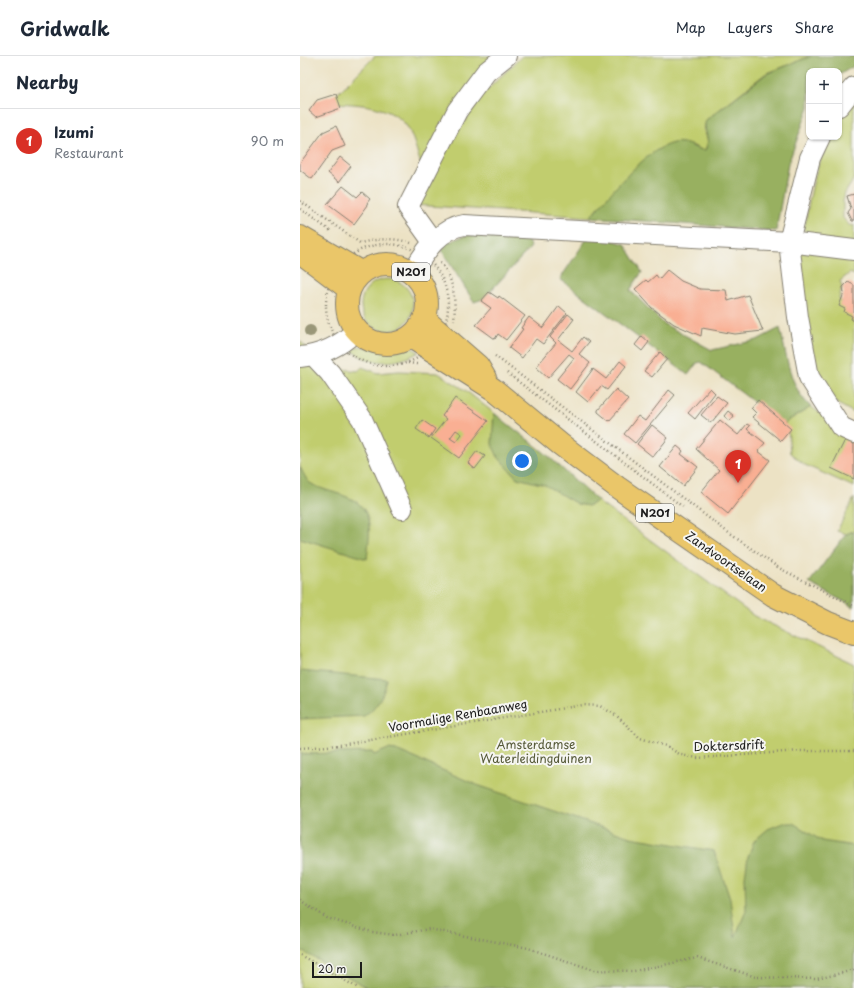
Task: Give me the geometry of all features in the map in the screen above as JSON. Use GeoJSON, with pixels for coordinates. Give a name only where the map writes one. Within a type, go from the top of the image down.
{"type":"FeatureCollection","features":[{"type":"Feature","properties":{"kind":"main road"},"geometry":{"type":"LineString","coordinates":[[300,236],[355,281]]}},
{"type":"Feature","properties":{"kind":"main road"},"geometry":{"type":"LineString","coordinates":[[300,252],[355,281]]}},
{"type":"Feature","properties":{"kind":"main road","name":"N201"},"geometry":{"type":"LineString","coordinates":[[355,281],[370,268],[389,264],[400,266],[412,273],[421,284],[424,291],[427,308],[424,320]]}},
{"type":"Feature","properties":{"kind":"main road"},"geometry":{"type":"LineString","coordinates":[[355,281],[346,303],[347,312],[349,320],[356,331],[367,340],[382,344],[394,344],[411,337],[419,329],[424,320]]}},
{"type":"Feature","properties":{"kind":"main road","name":"Zandvoortselaan"},"geometry":{"type":"LineString","coordinates":[[424,320],[478,366],[493,389]]}},
{"type":"Feature","properties":{"kind":"main road","name":"Zandvoortselaan"},"geometry":{"type":"LineString","coordinates":[[411,337],[493,389],[560,444],[617,487],[773,595],[828,623],[854,633]]}},
{"type":"Feature","properties":{"kind":"street"},"geometry":{"type":"LineString","coordinates":[[430,246],[408,207],[457,111],[486,72],[506,56]]}},
{"type":"Feature","properties":{"kind":"street"},"geometry":{"type":"LineString","coordinates":[[841,104],[854,87]]}},
{"type":"Feature","properties":{"kind":"street"},"geometry":{"type":"LineString","coordinates":[[819,140],[810,158],[789,242],[798,317],[809,377],[841,427],[854,433]]}},
{"type":"Feature","properties":{"kind":"street"},"geometry":{"type":"LineString","coordinates":[[412,273],[430,246],[443,232],[454,226],[464,225],[789,242],[854,250]]}},
{"type":"Feature","properties":{"kind":"street"},"geometry":{"type":"LineString","coordinates":[[307,356],[341,345],[356,331]]}},
{"type":"Feature","properties":{"kind":"street"},"geometry":{"type":"LineString","coordinates":[[307,356],[330,373],[362,419],[402,509]]}},
{"type":"Feature","properties":{"kind":"path"},"geometry":{"type":"LineString","coordinates":[[300,201],[360,243],[378,239],[404,240],[430,246],[443,266],[452,286],[454,320],[457,323]]}},
{"type":"Feature","properties":{"kind":"path"},"geometry":{"type":"LineString","coordinates":[[300,209],[335,233]]}},
{"type":"Feature","properties":{"kind":"path"},"geometry":{"type":"LineString","coordinates":[[447,320],[451,326]]}},
{"type":"Feature","properties":{"kind":"path"},"geometry":{"type":"LineString","coordinates":[[489,351],[726,531],[779,568],[854,606]]}},
{"type":"Feature","properties":{"kind":"path"},"geometry":{"type":"LineString","coordinates":[[503,370],[686,510]]}},
{"type":"Feature","properties":{"kind":"path","name":"Voormalige Renbaanweg"},"geometry":{"type":"LineString","coordinates":[[300,748],[340,745],[583,705],[600,706],[617,716]]}},
{"type":"Feature","properties":{"kind":"path","name":"Doktersdrift"},"geometry":{"type":"LineString","coordinates":[[617,716],[640,738],[666,746],[681,755],[698,758],[800,751],[854,751]]}},
{"type":"Feature","properties":{"kind":"path"},"geometry":{"type":"LineString","coordinates":[[300,900],[327,918],[372,932],[395,935],[429,929],[528,948],[594,970],[634,970],[696,958],[756,977],[817,979],[854,970]]}},
{"type":"Feature","properties":{"kind":"path"},"geometry":{"type":"LineString","coordinates":[[300,955],[358,988]]}},
{"type":"Feature","properties":{"kind":"green space"},"geometry":{"type":"Polygon","coordinates":[[[375,56],[501,56],[421,165],[415,144],[408,128],[398,118],[389,112],[370,106],[328,103],[375,56]]]}},
{"type":"Feature","properties":{"kind":"green space"},"geometry":{"type":"Polygon","coordinates":[[[522,56],[811,56],[765,74],[706,120],[704,130],[708,141],[705,150],[701,150],[692,145],[658,150],[631,172],[590,217],[415,205],[453,139],[483,94],[522,56]]]}},
{"type":"Feature","properties":{"kind":"green space"},"geometry":{"type":"Polygon","coordinates":[[[811,56],[854,56],[854,66],[842,73],[842,68],[806,68],[806,115],[788,164],[776,231],[590,217],[628,174],[651,154],[662,147],[678,142],[705,150],[708,143],[705,128],[706,120],[766,74],[811,56]]]}},
{"type":"Feature","properties":{"kind":"green space"},"geometry":{"type":"Polygon","coordinates":[[[854,95],[854,179],[845,193],[843,202],[843,218],[850,226],[854,225],[854,244],[814,241],[804,230],[820,159],[829,140],[842,140],[842,115],[854,95]]]}},
{"type":"Feature","properties":{"kind":"green space"},"geometry":{"type":"Polygon","coordinates":[[[590,234],[625,244],[642,272],[630,290],[664,324],[712,350],[757,340],[780,328],[793,381],[804,399],[811,407],[789,420],[784,425],[701,362],[697,363],[688,375],[560,279],[590,234]]]}},
{"type":"Feature","properties":{"kind":"green space"},"geometry":{"type":"Polygon","coordinates":[[[466,235],[525,236],[531,247],[483,299],[474,302],[442,251],[447,243],[466,235]]]}},
{"type":"Feature","properties":{"kind":"green space"},"geometry":{"type":"Polygon","coordinates":[[[793,249],[854,253],[854,275],[850,273],[840,281],[842,286],[839,299],[854,318],[854,413],[831,400],[817,388],[793,249]]]}},
{"type":"Feature","properties":{"kind":"green space"},"geometry":{"type":"Polygon","coordinates":[[[387,279],[397,281],[405,287],[411,295],[413,305],[411,315],[405,323],[397,329],[387,331],[377,329],[369,323],[363,315],[361,305],[363,295],[369,287],[377,281],[387,279]]]}},
{"type":"Feature","properties":{"kind":"green space","name":"Amsterdamse Waterleidingduinen"},"geometry":{"type":"Polygon","coordinates":[[[300,341],[328,367],[358,371],[362,367],[378,373],[399,371],[438,373],[465,390],[494,413],[493,422],[597,501],[754,616],[854,664],[854,988],[300,988],[300,341]]]}},
{"type":"Feature","properties":{"kind":"green space"},"geometry":{"type":"Polygon","coordinates":[[[361,346],[386,351],[412,348],[419,352],[402,359],[384,362],[367,359],[351,350],[361,346]]]}},
{"type":"Feature","properties":{"kind":"green space"},"geometry":{"type":"Polygon","coordinates":[[[811,407],[854,435],[854,487],[805,465],[790,453],[788,428],[784,425],[789,420],[811,407]]]}},
{"type":"Feature","properties":{"kind":"green space"},"geometry":{"type":"Polygon","coordinates":[[[494,413],[545,453],[598,501],[588,506],[577,504],[545,485],[517,478],[498,457],[492,444],[494,413]]]}},
{"type":"Feature","properties":{"kind":"green space"},"geometry":{"type":"Polygon","coordinates":[[[300,467],[310,483],[352,499],[365,510],[369,529],[367,559],[300,538],[300,467]]]}},
{"type":"Feature","properties":{"kind":"green space"},"geometry":{"type":"Polygon","coordinates":[[[854,498],[854,531],[846,534],[837,531],[854,498]]]}},
{"type":"Feature","properties":{"kind":"green space"},"geometry":{"type":"Polygon","coordinates":[[[854,531],[854,607],[809,583],[846,534],[854,531]]]}},
{"type":"Feature","properties":{"kind":"green space"},"geometry":{"type":"Polygon","coordinates":[[[300,671],[387,679],[379,700],[373,709],[364,716],[300,719],[300,671]]]}},
{"type":"Feature","properties":{"kind":"green space"},"geometry":{"type":"Polygon","coordinates":[[[388,749],[396,750],[477,785],[630,837],[714,851],[730,899],[735,937],[746,911],[745,877],[748,857],[754,841],[768,829],[783,823],[793,823],[822,841],[854,846],[854,988],[368,988],[300,950],[300,754],[372,752],[374,755],[388,749]]]}},
{"type":"Feature","properties":{"kind":"building"},"geometry":{"type":"Polygon","coordinates":[[[336,94],[341,108],[316,117],[309,111],[317,100],[336,94]]]}},
{"type":"Feature","properties":{"kind":"building"},"geometry":{"type":"Polygon","coordinates":[[[336,126],[345,146],[332,151],[312,179],[300,170],[300,163],[323,132],[336,126]]]}},
{"type":"Feature","properties":{"kind":"building"},"geometry":{"type":"Polygon","coordinates":[[[340,157],[351,166],[339,182],[328,173],[340,157]]]}},
{"type":"Feature","properties":{"kind":"building"},"geometry":{"type":"Polygon","coordinates":[[[343,186],[357,197],[362,192],[370,199],[367,203],[368,205],[354,224],[327,204],[343,186]]]}},
{"type":"Feature","properties":{"kind":"building"},"geometry":{"type":"Polygon","coordinates":[[[854,194],[854,221],[852,221],[848,213],[851,209],[847,196],[854,194]]]}},
{"type":"Feature","properties":{"kind":"building"},"geometry":{"type":"Polygon","coordinates":[[[667,270],[681,281],[700,289],[726,290],[728,301],[748,295],[763,331],[735,334],[702,328],[701,336],[674,324],[652,308],[635,289],[646,280],[648,282],[656,275],[659,279],[667,270]]]}},
{"type":"Feature","properties":{"kind":"building"},"geometry":{"type":"Polygon","coordinates":[[[848,282],[854,285],[854,321],[851,319],[852,316],[844,312],[845,309],[839,306],[844,293],[843,287],[848,282]]]}},
{"type":"Feature","properties":{"kind":"building"},"geometry":{"type":"Polygon","coordinates":[[[489,292],[498,298],[499,296],[525,316],[506,340],[498,334],[495,339],[476,325],[491,308],[481,301],[489,292]]]}},
{"type":"Feature","properties":{"kind":"building"},"geometry":{"type":"Polygon","coordinates":[[[559,306],[567,313],[543,344],[536,339],[522,358],[509,348],[523,329],[521,328],[529,317],[543,328],[559,306]]]}},
{"type":"Feature","properties":{"kind":"building"},"geometry":{"type":"Polygon","coordinates":[[[568,314],[574,319],[558,340],[572,351],[583,337],[589,342],[579,354],[590,363],[570,389],[557,379],[574,358],[569,354],[548,378],[536,367],[556,343],[550,337],[568,314]]]}},
{"type":"Feature","properties":{"kind":"building"},"geometry":{"type":"Polygon","coordinates":[[[642,336],[649,342],[642,351],[635,345],[642,336]]]}},
{"type":"Feature","properties":{"kind":"building"},"geometry":{"type":"Polygon","coordinates":[[[660,352],[667,359],[652,377],[644,371],[660,352]]]}},
{"type":"Feature","properties":{"kind":"building"},"geometry":{"type":"Polygon","coordinates":[[[620,361],[626,366],[607,390],[601,386],[588,402],[576,392],[593,369],[606,379],[620,361]]]}},
{"type":"Feature","properties":{"kind":"building"},"geometry":{"type":"Polygon","coordinates":[[[710,388],[715,393],[695,419],[688,413],[710,388]]]}},
{"type":"Feature","properties":{"kind":"building"},"geometry":{"type":"Polygon","coordinates":[[[616,389],[628,400],[609,421],[598,412],[598,410],[616,389]]]}},
{"type":"Feature","properties":{"kind":"building"},"geometry":{"type":"Polygon","coordinates":[[[669,390],[675,395],[635,443],[624,434],[638,416],[645,421],[669,390]]]}},
{"type":"Feature","properties":{"kind":"building"},"geometry":{"type":"Polygon","coordinates":[[[717,396],[727,403],[711,423],[701,415],[717,396]]]}},
{"type":"Feature","properties":{"kind":"building"},"geometry":{"type":"Polygon","coordinates":[[[455,398],[488,421],[459,458],[431,438],[446,419],[442,416],[455,398]],[[456,430],[450,438],[456,442],[462,434],[456,430]]]}},
{"type":"Feature","properties":{"kind":"building"},"geometry":{"type":"Polygon","coordinates":[[[758,400],[791,429],[781,441],[752,417],[756,413],[751,408],[758,400]]]}},
{"type":"Feature","properties":{"kind":"building"},"geometry":{"type":"Polygon","coordinates":[[[728,411],[734,416],[730,421],[724,416],[728,411]]]}},
{"type":"Feature","properties":{"kind":"building"},"geometry":{"type":"Polygon","coordinates":[[[422,420],[435,429],[429,438],[416,429],[422,420]]]}},
{"type":"Feature","properties":{"kind":"building"},"geometry":{"type":"Polygon","coordinates":[[[720,420],[738,435],[747,424],[750,426],[747,429],[765,443],[758,451],[770,460],[728,514],[701,492],[719,470],[696,449],[720,420]]]}},
{"type":"Feature","properties":{"kind":"building"},"geometry":{"type":"Polygon","coordinates":[[[652,425],[668,438],[653,457],[637,444],[652,425]]]}},
{"type":"Feature","properties":{"kind":"building"},"geometry":{"type":"Polygon","coordinates":[[[845,440],[854,444],[854,479],[831,468],[845,440]]]}},
{"type":"Feature","properties":{"kind":"building"},"geometry":{"type":"Polygon","coordinates":[[[677,446],[683,451],[681,454],[698,467],[683,486],[660,467],[677,446]]]}},
{"type":"Feature","properties":{"kind":"building"},"geometry":{"type":"Polygon","coordinates":[[[477,451],[485,456],[475,469],[468,463],[477,451]]]}},
{"type":"Feature","properties":{"kind":"place","name":"Izumi"},"geometry":{"type":"Point","coordinates":[738,483]}}]}
